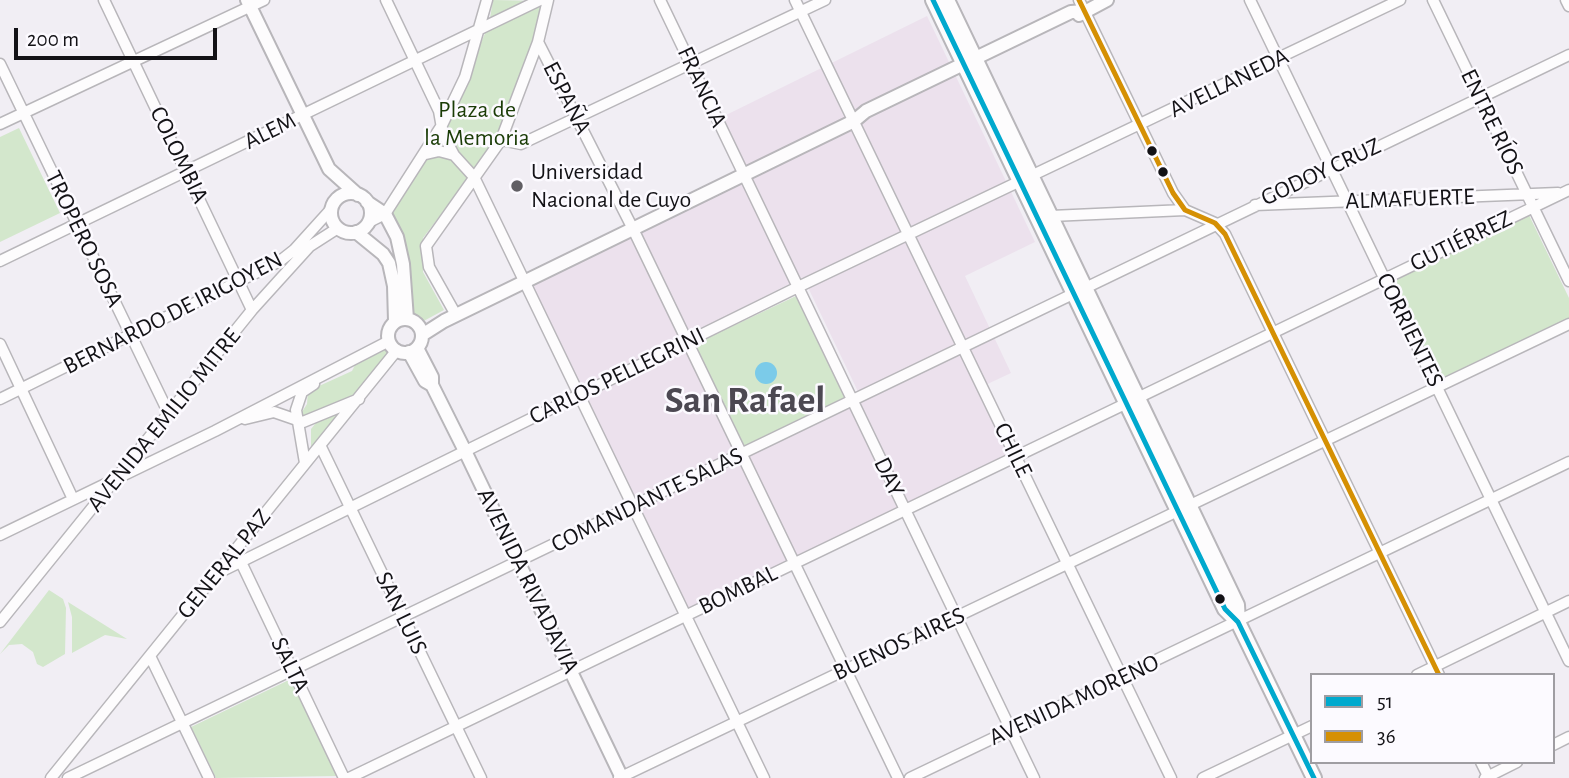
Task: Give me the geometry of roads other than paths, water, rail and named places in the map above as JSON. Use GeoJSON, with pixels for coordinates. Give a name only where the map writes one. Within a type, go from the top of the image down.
{"type":"FeatureCollection","features":[{"type":"Feature","properties":{"kind":"highway"},"geometry":{"type":"LineString","coordinates":[[933,0],[971,65],[1080,291],[1184,508],[1225,609],[1238,622],[1314,778]]}},
{"type":"Feature","properties":{"kind":"highway"},"geometry":{"type":"LineString","coordinates":[[947,0],[971,65]]}},
{"type":"Feature","properties":{"kind":"highway"},"geometry":{"type":"LineString","coordinates":[[1026,180],[1051,216],[1080,291]]}},
{"type":"Feature","properties":{"kind":"main road"},"geometry":{"type":"LineString","coordinates":[[409,342],[450,318],[854,121],[866,111],[971,65],[1081,5],[1107,0]]}},
{"type":"Feature","properties":{"kind":"main road"},"geometry":{"type":"LineString","coordinates":[[249,3],[329,169],[335,203],[332,219],[338,228],[356,232],[383,254],[388,263],[409,342]]}},
{"type":"Feature","properties":{"kind":"main road"},"geometry":{"type":"LineString","coordinates":[[329,169],[385,214],[401,250],[401,320]]}},
{"type":"Feature","properties":{"kind":"main road"},"geometry":{"type":"LineString","coordinates":[[335,203],[347,194],[363,198],[371,212],[369,222],[356,232]]}},
{"type":"Feature","properties":{"kind":"main road"},"geometry":{"type":"LineString","coordinates":[[401,320],[389,330],[409,342]]}},
{"type":"Feature","properties":{"kind":"main road","name":"AVENIDA RIVADAVIA"},"geometry":{"type":"LineString","coordinates":[[409,342],[432,377],[432,386],[621,778]]}},
{"type":"Feature","properties":{"kind":"street","name":"COLOMBIA"},"geometry":{"type":"LineString","coordinates":[[104,0],[253,310]]}},
{"type":"Feature","properties":{"kind":"street"},"geometry":{"type":"LineString","coordinates":[[0,124],[249,3],[264,0]]}},
{"type":"Feature","properties":{"kind":"street"},"geometry":{"type":"LineString","coordinates":[[386,0],[439,111],[443,134],[454,155],[474,177],[764,778]]}},
{"type":"Feature","properties":{"kind":"street"},"geometry":{"type":"LineString","coordinates":[[369,222],[385,214],[426,154],[442,125],[464,76],[481,28],[487,0]]}},
{"type":"Feature","properties":{"kind":"street","name":"ALEM"},"geometry":{"type":"LineString","coordinates":[[0,261],[540,0]]}},
{"type":"Feature","properties":{"kind":"street"},"geometry":{"type":"LineString","coordinates":[[450,318],[429,267],[426,246],[500,140],[538,42],[548,0]]}},
{"type":"Feature","properties":{"kind":"street","name":"FRANCIA"},"geometry":{"type":"LineString","coordinates":[[660,0],[744,175]]}},
{"type":"Feature","properties":{"kind":"street","name":"CHILE"},"geometry":{"type":"LineString","coordinates":[[795,0],[1171,778]]}},
{"type":"Feature","properties":{"kind":"street"},"geometry":{"type":"LineString","coordinates":[[500,140],[521,144],[825,0]]}},
{"type":"Feature","properties":{"kind":"street","name":"CORRIENTES"},"geometry":{"type":"LineString","coordinates":[[1250,0],[1569,661]]}},
{"type":"Feature","properties":{"kind":"street","name":"AVELLANEDA"},"geometry":{"type":"LineString","coordinates":[[1026,180],[1399,0]]}},
{"type":"Feature","properties":{"kind":"street","name":"ENTRE RÍOS"},"geometry":{"type":"LineString","coordinates":[[1433,0],[1569,281]]}},
{"type":"Feature","properties":{"kind":"street"},"geometry":{"type":"LineString","coordinates":[[1566,0],[1569,6]]}},
{"type":"Feature","properties":{"kind":"street"},"geometry":{"type":"LineString","coordinates":[[1081,5],[1173,193],[1185,210],[1193,216],[1215,223],[1225,234],[1437,671],[1569,601]]}},
{"type":"Feature","properties":{"kind":"street","name":"ESPAÑA"},"geometry":{"type":"LineString","coordinates":[[538,42],[633,229],[898,778]]}},
{"type":"Feature","properties":{"kind":"street","name":"GODOY CRUZ"},"geometry":{"type":"LineString","coordinates":[[1080,291],[1251,205],[1569,55]]}},
{"type":"Feature","properties":{"kind":"street","name":"TROPERO SOSA"},"geometry":{"type":"LineString","coordinates":[[0,64],[169,414]]}},
{"type":"Feature","properties":{"kind":"street"},"geometry":{"type":"LineString","coordinates":[[426,154],[439,151],[454,155]]}},
{"type":"Feature","properties":{"kind":"street","name":"DAY"},"geometry":{"type":"LineString","coordinates":[[744,175],[1034,778]]}},
{"type":"Feature","properties":{"kind":"street","name":"CARLOS PELLEGRINI"},"geometry":{"type":"LineString","coordinates":[[216,574],[798,288],[1026,180]]}},
{"type":"Feature","properties":{"kind":"street"},"geometry":{"type":"LineString","coordinates":[[363,198],[382,202],[402,191]]}},
{"type":"Feature","properties":{"kind":"street","name":"ALMAFUERTE"},"geometry":{"type":"LineString","coordinates":[[1251,205],[1567,192]]}},
{"type":"Feature","properties":{"kind":"street","name":"GUTIÉRREZ"},"geometry":{"type":"LineString","coordinates":[[1132,400],[1384,277],[1567,192]]}},
{"type":"Feature","properties":{"kind":"street","name":"BERNARDO DE IRIGOYEN"},"geometry":{"type":"LineString","coordinates":[[0,399],[288,257],[335,203]]}},
{"type":"Feature","properties":{"kind":"street"},"geometry":{"type":"LineString","coordinates":[[1051,216],[1185,210]]}},
{"type":"Feature","properties":{"kind":"street","name":"AVENIDA EMILIO MITRE"},"geometry":{"type":"LineString","coordinates":[[0,622],[253,310],[310,246],[338,228]]}},
{"type":"Feature","properties":{"kind":"street","name":"COMANDANTE SALAS"},"geometry":{"type":"LineString","coordinates":[[73,777],[1080,291]]}},
{"type":"Feature","properties":{"kind":"street","name":"BUENOS AIRES"},"geometry":{"type":"LineString","coordinates":[[621,778],[1569,324]]}},
{"type":"Feature","properties":{"kind":"street"},"geometry":{"type":"LineString","coordinates":[[0,535],[351,360],[409,342]]}},
{"type":"Feature","properties":{"kind":"street","name":"GENERAL PAZ"},"geometry":{"type":"LineString","coordinates":[[51,778],[305,463],[409,342]]}},
{"type":"Feature","properties":{"kind":"street"},"geometry":{"type":"LineString","coordinates":[[0,344],[73,499]]}},
{"type":"Feature","properties":{"kind":"street"},"geometry":{"type":"LineString","coordinates":[[305,463],[303,433],[296,410],[302,392],[344,370],[351,360]]}},
{"type":"Feature","properties":{"kind":"street"},"geometry":{"type":"LineString","coordinates":[[215,430],[251,416],[274,412],[298,422],[359,399]]}},
{"type":"Feature","properties":{"kind":"street","name":"BOMBAL"},"geometry":{"type":"LineString","coordinates":[[346,778],[1132,400]]}},
{"type":"Feature","properties":{"kind":"street","name":"SAN LUIS"},"geometry":{"type":"LineString","coordinates":[[321,447],[481,778]]}},
{"type":"Feature","properties":{"kind":"street","name":"AVENIDA MORENO"},"geometry":{"type":"LineString","coordinates":[[910,778],[1569,462]]}},
{"type":"Feature","properties":{"kind":"street","name":"SALTA"},"geometry":{"type":"LineString","coordinates":[[235,551],[346,778]]}},
{"type":"Feature","properties":{"kind":"street"},"geometry":{"type":"LineString","coordinates":[[150,656],[209,778]]}},
{"type":"Feature","properties":{"kind":"street"},"geometry":{"type":"LineString","coordinates":[[1203,778],[1310,727]]}},
{"type":"Feature","properties":{"kind":"street"},"geometry":{"type":"LineString","coordinates":[[66,759],[73,777]]}},
{"type":"Feature","properties":{"kind":"street"},"geometry":{"type":"LineString","coordinates":[[1487,777],[1513,764]]}},
{"type":"Feature","properties":{"kind":"water"},"geometry":{"type":"Polygon","coordinates":[[[766,362],[774,365],[777,373],[774,381],[766,384],[758,381],[755,373],[758,365],[766,362]]]}},
{"type":"Feature","properties":{"kind":"place","name":"Universidad Nacional de Cuyo"},"geometry":{"type":"Point","coordinates":[517,186]}},
{"type":"Feature","properties":{"kind":"district","name":"San Rafael"},"geometry":{"type":"Point","coordinates":[745,401]}},
{"type":"Feature","properties":{"kind":"park label","name":"Plaza de la Memoria"},"geometry":{"type":"Point","coordinates":[477,124]}}]}
